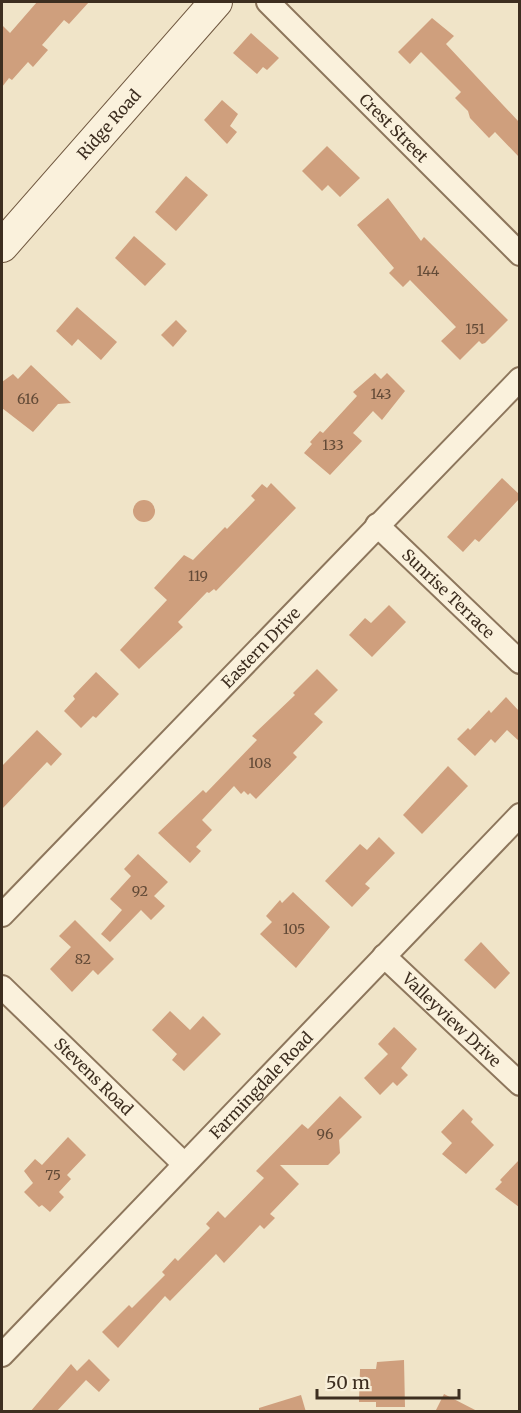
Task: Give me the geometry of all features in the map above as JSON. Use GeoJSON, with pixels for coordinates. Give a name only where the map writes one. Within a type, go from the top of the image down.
{"type":"FeatureCollection","features":[{"type":"Feature","properties":{"kind":"street","name":"Ridge Road"},"geometry":{"type":"LineString","coordinates":[[2,246],[216,2]]}},
{"type":"Feature","properties":{"kind":"street","name":"Crest Street"},"geometry":{"type":"LineString","coordinates":[[268,2],[519,254]]}},
{"type":"Feature","properties":{"kind":"street","name":"Eastern Drive"},"geometry":{"type":"LineString","coordinates":[[2,915],[519,379]]}},
{"type":"Feature","properties":{"kind":"street","name":"Sunrise Terrace"},"geometry":{"type":"LineString","coordinates":[[376,525],[519,662]]}},
{"type":"Feature","properties":{"kind":"street","name":"Farmingdale Road"},"geometry":{"type":"LineString","coordinates":[[2,1355],[519,815]]}},
{"type":"Feature","properties":{"kind":"street","name":"Valleyview Drive"},"geometry":{"type":"LineString","coordinates":[[384,956],[519,1084]]}},
{"type":"Feature","properties":{"kind":"street","name":"Stevens Road"},"geometry":{"type":"LineString","coordinates":[[2,987],[184,1164]]}},
{"type":"Feature","properties":{"kind":"building"},"geometry":{"type":"Polygon","coordinates":[[[37,2],[89,2],[69,24],[64,20],[42,45],[48,50],[33,67],[28,62],[12,80],[9,78],[2,87],[2,25],[10,33],[37,2]]]}},
{"type":"Feature","properties":{"kind":"building"},"geometry":{"type":"Polygon","coordinates":[[[432,18],[454,36],[446,44],[519,122],[519,157],[495,132],[489,138],[470,118],[468,111],[455,98],[461,92],[421,52],[410,64],[398,52],[432,18]]]}},
{"type":"Feature","properties":{"kind":"building"},"geometry":{"type":"Polygon","coordinates":[[[251,33],[279,58],[267,70],[263,67],[257,74],[233,53],[251,33]]]}},
{"type":"Feature","properties":{"kind":"building"},"geometry":{"type":"Polygon","coordinates":[[[222,100],[238,114],[230,126],[237,132],[227,144],[204,120],[222,100]]]}},
{"type":"Feature","properties":{"kind":"building"},"geometry":{"type":"Polygon","coordinates":[[[327,146],[360,178],[340,197],[328,185],[322,191],[302,171],[327,146]]]}},
{"type":"Feature","properties":{"kind":"building"},"geometry":{"type":"Polygon","coordinates":[[[186,176],[208,195],[176,231],[155,212],[186,176]]]}},
{"type":"Feature","properties":{"kind":"building"},"geometry":{"type":"Polygon","coordinates":[[[388,198],[421,241],[424,237],[508,320],[485,343],[482,344],[479,341],[460,360],[441,341],[456,327],[410,280],[403,287],[389,273],[394,268],[357,225],[388,198]]]}},
{"type":"Feature","properties":{"kind":"building"},"geometry":{"type":"Polygon","coordinates":[[[134,236],[166,264],[145,286],[115,258],[134,236]]]}},
{"type":"Feature","properties":{"kind":"building"},"geometry":{"type":"Polygon","coordinates":[[[77,307],[117,342],[101,360],[78,339],[72,346],[56,331],[77,307]]]}},
{"type":"Feature","properties":{"kind":"building"},"geometry":{"type":"Polygon","coordinates":[[[176,320],[187,331],[173,347],[161,335],[176,320]]]}},
{"type":"Feature","properties":{"kind":"building"},"geometry":{"type":"Polygon","coordinates":[[[31,365],[71,403],[58,404],[33,432],[2,408],[2,382],[13,374],[18,379],[31,365]]]}},
{"type":"Feature","properties":{"kind":"building"},"geometry":{"type":"Polygon","coordinates":[[[375,373],[381,379],[387,373],[405,391],[382,420],[373,411],[353,433],[362,441],[330,475],[304,453],[320,431],[323,433],[357,396],[353,392],[375,373]]]}},
{"type":"Feature","properties":{"kind":"building"},"geometry":{"type":"Polygon","coordinates":[[[502,478],[519,494],[519,499],[479,542],[475,539],[463,552],[447,537],[502,478]]]}},
{"type":"Feature","properties":{"kind":"building"},"geometry":{"type":"Polygon","coordinates":[[[271,483],[296,508],[216,591],[214,589],[207,592],[178,622],[183,627],[139,669],[120,650],[167,600],[154,588],[184,555],[193,560],[225,527],[227,529],[255,500],[251,496],[262,484],[267,488],[271,483]]]}},
{"type":"Feature","properties":{"kind":"building"},"geometry":{"type":"Polygon","coordinates":[[[144,500],[152,503],[155,511],[152,519],[144,522],[136,519],[133,511],[136,503],[144,500]]]}},
{"type":"Feature","properties":{"kind":"building"},"geometry":{"type":"Polygon","coordinates":[[[389,605],[406,622],[372,657],[349,635],[365,618],[371,623],[389,605]]]}},
{"type":"Feature","properties":{"kind":"building"},"geometry":{"type":"Polygon","coordinates":[[[317,669],[338,690],[314,714],[323,722],[293,753],[297,757],[256,799],[244,791],[241,794],[234,786],[202,820],[212,830],[196,847],[201,851],[190,863],[158,833],[203,790],[206,793],[257,740],[252,736],[295,695],[293,693],[317,669]]]}},
{"type":"Feature","properties":{"kind":"building"},"geometry":{"type":"Polygon","coordinates":[[[96,672],[119,694],[96,718],[93,716],[81,728],[64,711],[75,699],[73,696],[96,672]]]}},
{"type":"Feature","properties":{"kind":"building"},"geometry":{"type":"Polygon","coordinates":[[[506,697],[519,711],[519,741],[507,730],[495,743],[491,739],[475,756],[457,739],[468,728],[470,730],[489,710],[491,713],[506,697]]]}},
{"type":"Feature","properties":{"kind":"building"},"geometry":{"type":"Polygon","coordinates":[[[37,730],[62,754],[51,766],[47,762],[2,809],[2,766],[37,730]]]}},
{"type":"Feature","properties":{"kind":"building"},"geometry":{"type":"Polygon","coordinates":[[[448,766],[468,786],[422,834],[403,815],[448,766]]]}},
{"type":"Feature","properties":{"kind":"building"},"geometry":{"type":"Polygon","coordinates":[[[379,837],[395,853],[365,884],[370,888],[352,907],[325,881],[360,844],[367,850],[379,837]]]}},
{"type":"Feature","properties":{"kind":"building"},"geometry":{"type":"Polygon","coordinates":[[[138,854],[168,882],[154,896],[165,906],[151,920],[141,910],[110,942],[101,934],[122,910],[110,899],[131,876],[124,869],[138,854]]]}},
{"type":"Feature","properties":{"kind":"building"},"geometry":{"type":"Polygon","coordinates":[[[293,892],[330,927],[296,968],[260,934],[272,922],[266,916],[280,900],[282,903],[293,892]]]}},
{"type":"Feature","properties":{"kind":"building"},"geometry":{"type":"Polygon","coordinates":[[[75,920],[114,959],[98,975],[93,970],[72,992],[50,969],[71,947],[59,936],[75,920]]]}},
{"type":"Feature","properties":{"kind":"building"},"geometry":{"type":"Polygon","coordinates":[[[481,942],[510,973],[495,989],[464,960],[481,942]]]}},
{"type":"Feature","properties":{"kind":"building"},"geometry":{"type":"Polygon","coordinates":[[[170,1011],[190,1030],[203,1016],[221,1034],[184,1071],[172,1060],[177,1054],[152,1030],[170,1011]]]}},
{"type":"Feature","properties":{"kind":"building"},"geometry":{"type":"Polygon","coordinates":[[[394,1027],[417,1049],[401,1068],[408,1075],[397,1086],[393,1082],[380,1095],[364,1078],[388,1054],[378,1044],[394,1027]]]}},
{"type":"Feature","properties":{"kind":"building"},"geometry":{"type":"Polygon","coordinates":[[[340,1096],[362,1117],[339,1140],[340,1153],[328,1165],[280,1165],[299,1184],[270,1214],[275,1218],[264,1229],[260,1225],[224,1263],[216,1254],[170,1301],[165,1296],[118,1348],[102,1332],[129,1305],[132,1308],[165,1275],[162,1272],[175,1258],[178,1261],[210,1228],[206,1224],[218,1211],[225,1218],[264,1178],[256,1171],[302,1124],[308,1129],[340,1096]]]}},
{"type":"Feature","properties":{"kind":"building"},"geometry":{"type":"Polygon","coordinates":[[[463,1109],[473,1119],[471,1122],[494,1145],[466,1174],[442,1154],[452,1143],[441,1132],[463,1109]]]}},
{"type":"Feature","properties":{"kind":"building"},"geometry":{"type":"Polygon","coordinates":[[[68,1137],[86,1155],[67,1175],[71,1179],[59,1192],[64,1197],[50,1212],[42,1205],[39,1207],[24,1192],[33,1183],[24,1171],[35,1159],[42,1165],[68,1137]]]}},
{"type":"Feature","properties":{"kind":"building"},"geometry":{"type":"Polygon","coordinates":[[[519,1160],[519,1207],[495,1189],[502,1182],[500,1180],[519,1160]]]}},
{"type":"Feature","properties":{"kind":"building"},"geometry":{"type":"Polygon","coordinates":[[[89,1359],[110,1380],[99,1392],[86,1380],[56,1412],[30,1412],[71,1364],[77,1371],[89,1359]]]}},
{"type":"Feature","properties":{"kind":"building"},"geometry":{"type":"Polygon","coordinates":[[[404,1360],[405,1407],[376,1407],[376,1402],[359,1402],[360,1369],[376,1369],[377,1362],[404,1360]]]}},
{"type":"Feature","properties":{"kind":"building"},"geometry":{"type":"Polygon","coordinates":[[[444,1394],[479,1412],[435,1412],[444,1394]]]}},
{"type":"Feature","properties":{"kind":"building"},"geometry":{"type":"Polygon","coordinates":[[[301,1395],[306,1412],[259,1412],[259,1408],[301,1395]]]}}]}
